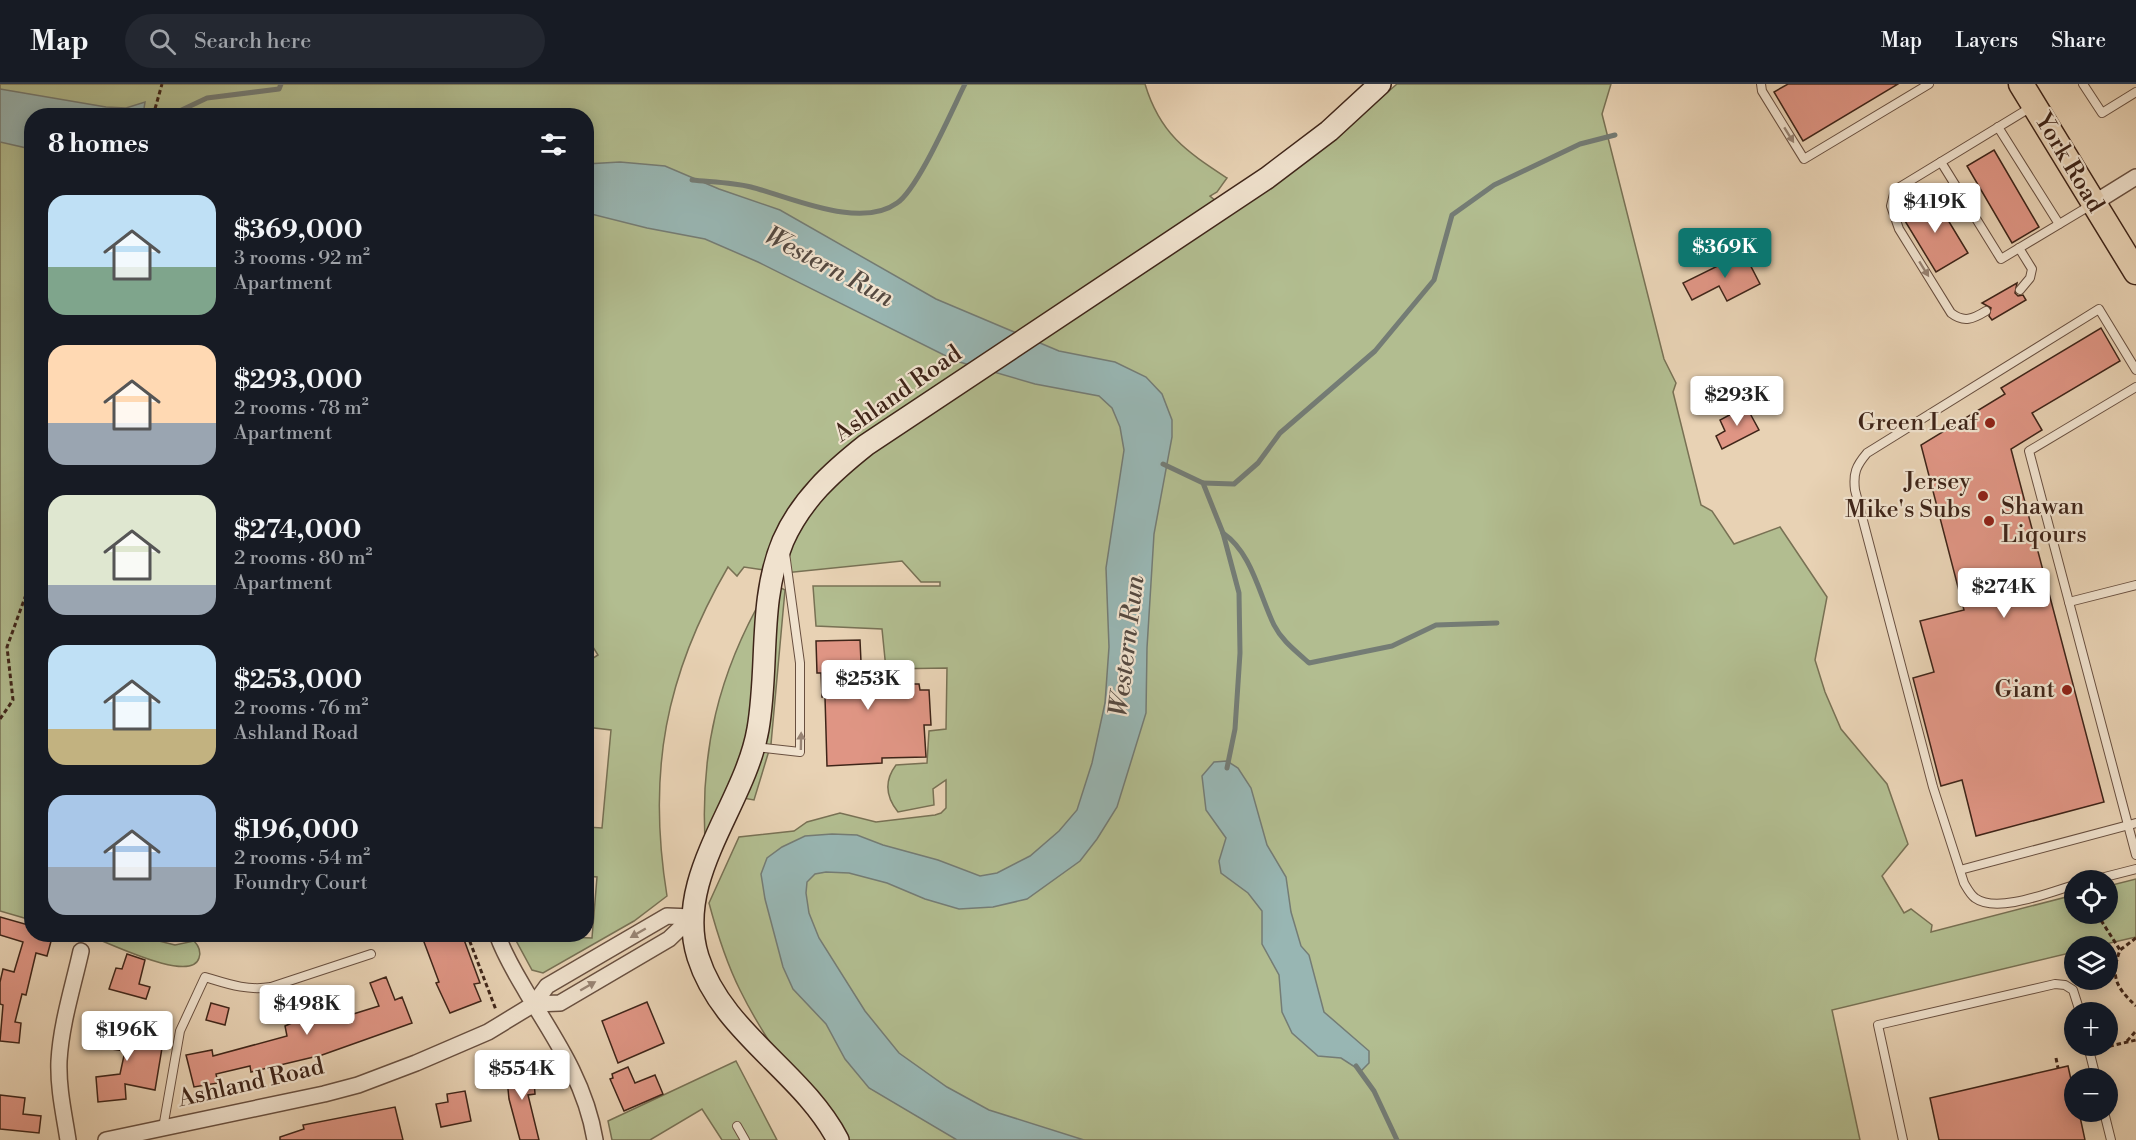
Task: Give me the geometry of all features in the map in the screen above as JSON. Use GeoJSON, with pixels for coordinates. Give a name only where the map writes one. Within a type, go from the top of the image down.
{"type":"FeatureCollection","features":[{"type":"Feature","properties":{"kind":"main road","name":"Ashland Road"},"geometry":{"type":"LineString","coordinates":[[692,917],[700,879],[754,746],[760,707],[768,597],[772,574],[783,541],[802,507],[816,489],[866,445],[1267,178],[1350,113],[1380,84]]}},
{"type":"Feature","properties":{"kind":"main road","name":"York Road"},"geometry":{"type":"LineString","coordinates":[[2021,84],[2136,272]]}},
{"type":"Feature","properties":{"kind":"main road"},"geometry":{"type":"LineString","coordinates":[[692,917],[697,955],[712,990],[744,1031],[818,1110],[838,1140]]}},
{"type":"Feature","properties":{"kind":"street"},"geometry":{"type":"LineString","coordinates":[[2094,203],[2136,177]]}},
{"type":"Feature","properties":{"kind":"street","name":"Ashland Road"},"geometry":{"type":"LineString","coordinates":[[106,1140],[276,1105],[358,1084],[488,1032],[534,1004],[560,1003],[669,939],[692,917]]}},
{"type":"Feature","properties":{"kind":"street"},"geometry":{"type":"LineString","coordinates":[[500,942],[510,964],[571,1066],[584,1095],[595,1140]]}},
{"type":"Feature","properties":{"kind":"street"},"geometry":{"type":"LineString","coordinates":[[68,1140],[60,1091],[59,1061],[66,1016],[81,951]]}},
{"type":"Feature","properties":{"kind":"lane"},"geometry":{"type":"LineString","coordinates":[[1761,84],[1762,91],[1804,159],[1929,84]]}},
{"type":"Feature","properties":{"kind":"lane"},"geometry":{"type":"LineString","coordinates":[[2083,84],[2102,113],[2136,92]]}},
{"type":"Feature","properties":{"kind":"lane"},"geometry":{"type":"LineString","coordinates":[[1986,310],[1966,319],[1959,319],[1951,313],[1893,217],[1892,196],[1895,190],[2034,106]]}},
{"type":"Feature","properties":{"kind":"lane"},"geometry":{"type":"LineString","coordinates":[[1998,127],[2059,224]]}},
{"type":"Feature","properties":{"kind":"lane"},"geometry":{"type":"LineString","coordinates":[[1941,162],[2001,259],[2094,203]]}},
{"type":"Feature","properties":{"kind":"lane"},"geometry":{"type":"LineString","coordinates":[[2019,248],[2032,269],[2030,278],[2020,290]]}},
{"type":"Feature","properties":{"kind":"lane"},"geometry":{"type":"LineString","coordinates":[[2064,888],[2009,903],[1994,904],[1974,897],[1964,882],[1933,787],[1855,490],[1853,474],[1858,462],[1867,453],[2099,309],[2136,370]]}},
{"type":"Feature","properties":{"kind":"lane"},"geometry":{"type":"LineString","coordinates":[[2136,387],[2029,451],[2132,824],[2136,855]]}},
{"type":"Feature","properties":{"kind":"lane"},"geometry":{"type":"LineString","coordinates":[[754,746],[800,752],[800,663],[783,541]]}},
{"type":"Feature","properties":{"kind":"lane"},"geometry":{"type":"LineString","coordinates":[[2069,602],[2136,585]]}},
{"type":"Feature","properties":{"kind":"lane"},"geometry":{"type":"LineString","coordinates":[[1960,870],[2132,824]]}},
{"type":"Feature","properties":{"kind":"lane"},"geometry":{"type":"LineString","coordinates":[[2118,874],[2136,869]]}},
{"type":"Feature","properties":{"kind":"lane"},"geometry":{"type":"LineString","coordinates":[[163,1129],[180,1031],[205,977],[242,989],[255,990],[271,987],[370,954]]}},
{"type":"Feature","properties":{"kind":"lane"},"geometry":{"type":"LineString","coordinates":[[1903,1140],[1878,1025],[2055,984],[2065,985],[2073,990],[2077,1002]]}},
{"type":"Feature","properties":{"kind":"lane"},"geometry":{"type":"LineString","coordinates":[[2106,1122],[2111,1140]]}},
{"type":"Feature","properties":{"kind":"lane"},"geometry":{"type":"LineString","coordinates":[[737,1126],[745,1140]]}},
{"type":"Feature","properties":{"kind":"path"},"geometry":{"type":"LineString","coordinates":[[155,108],[162,84]]}},
{"type":"Feature","properties":{"kind":"path"},"geometry":{"type":"LineString","coordinates":[[0,719],[13,700],[7,647],[24,600]]}},
{"type":"Feature","properties":{"kind":"path"},"geometry":{"type":"LineString","coordinates":[[2103,924],[2120,950]]}},
{"type":"Feature","properties":{"kind":"path"},"geometry":{"type":"LineString","coordinates":[[2136,939],[2120,950],[2115,963],[2117,983],[2122,992],[2136,1006]]}},
{"type":"Feature","properties":{"kind":"path"},"geometry":{"type":"LineString","coordinates":[[470,942],[496,1012]]}},
{"type":"Feature","properties":{"kind":"path"},"geometry":{"type":"LineString","coordinates":[[2126,1042],[2136,1031]]}},
{"type":"Feature","properties":{"kind":"path"},"geometry":{"type":"LineString","coordinates":[[2118,1044],[2136,1040]]}},
{"type":"Feature","properties":{"kind":"path"},"geometry":{"type":"LineString","coordinates":[[2056,1058],[2058,1068]]}},
{"type":"Feature","properties":{"kind":"green space"},"geometry":{"type":"Polygon","coordinates":[[[0,84],[1145,84],[1158,116],[1176,140],[1227,178],[1217,192],[1210,196],[1230,213],[1316,154],[1397,84],[1611,84],[1602,114],[1664,359],[1676,383],[1673,392],[1701,505],[1712,511],[1734,544],[1780,527],[1827,597],[1815,660],[1825,692],[1841,729],[1887,784],[1908,844],[1882,876],[1904,913],[1911,909],[1932,925],[1931,932],[2064,898],[2064,924],[2118,924],[2118,884],[2136,879],[2136,937],[2118,941],[2118,936],[2064,936],[2064,954],[1832,1010],[1860,1140],[837,1140],[773,1048],[750,1010],[726,958],[709,903],[739,837],[794,831],[807,822],[840,813],[876,822],[935,815],[946,808],[946,780],[933,789],[934,805],[898,812],[891,801],[888,783],[896,765],[927,763],[929,731],[946,729],[947,668],[886,669],[882,629],[816,626],[813,586],[940,586],[940,582],[921,582],[902,561],[784,573],[744,567],[737,576],[728,567],[706,607],[689,647],[666,726],[659,808],[661,851],[667,896],[634,921],[543,973],[532,970],[517,942],[594,942],[597,877],[594,877],[594,827],[602,828],[611,730],[594,728],[594,658],[598,655],[594,649],[594,108],[24,108],[24,918],[0,911],[0,84]]]}},
{"type":"Feature","properties":{"kind":"green space"},"geometry":{"type":"Polygon","coordinates":[[[771,583],[785,590],[771,744],[754,800],[732,796],[706,856],[705,783],[716,714],[737,648],[771,583]]]}},
{"type":"Feature","properties":{"kind":"green space"},"geometry":{"type":"Polygon","coordinates":[[[104,942],[163,942],[175,945],[195,942],[200,956],[193,965],[181,966],[165,964],[104,942]]]}},
{"type":"Feature","properties":{"kind":"green space"},"geometry":{"type":"Polygon","coordinates":[[[736,1061],[777,1140],[722,1140],[702,1109],[650,1140],[612,1140],[608,1121],[736,1061]]]}},
{"type":"Feature","properties":{"kind":"water"},"geometry":{"type":"Polygon","coordinates":[[[0,89],[106,107],[126,108],[24,108],[24,147],[0,142],[0,89]]]}},
{"type":"Feature","properties":{"kind":"water"},"geometry":{"type":"Polygon","coordinates":[[[145,102],[144,108],[126,108],[145,102]]]}},
{"type":"Feature","properties":{"kind":"water","name":"Western Run"},"geometry":{"type":"Polygon","coordinates":[[[620,162],[665,166],[719,189],[780,210],[936,299],[1059,351],[1115,362],[1146,377],[1162,394],[1172,420],[1172,437],[1154,534],[1147,648],[1146,713],[1117,807],[1097,839],[1080,861],[1027,899],[993,907],[959,909],[925,899],[887,883],[849,873],[815,874],[807,882],[809,913],[819,938],[865,1011],[899,1053],[947,1087],[989,1110],[1084,1140],[957,1140],[869,1088],[845,1059],[826,1024],[793,989],[783,967],[765,899],[761,874],[767,858],[782,847],[805,836],[832,834],[857,835],[883,845],[938,860],[980,876],[997,873],[1030,856],[1059,831],[1077,810],[1092,763],[1105,703],[1109,647],[1106,568],[1124,450],[1120,427],[1112,408],[1099,396],[1035,384],[956,361],[758,262],[705,239],[594,215],[594,164],[620,162]]]}},
{"type":"Feature","properties":{"kind":"water"},"geometry":{"type":"Polygon","coordinates":[[[1227,761],[1238,768],[1251,788],[1267,845],[1286,877],[1291,912],[1301,946],[1309,955],[1324,1012],[1369,1051],[1369,1063],[1361,1071],[1341,1058],[1318,1056],[1292,1033],[1282,1012],[1279,975],[1262,944],[1262,911],[1248,893],[1221,873],[1219,861],[1226,838],[1206,810],[1202,776],[1214,762],[1227,761]]]}},
{"type":"Feature","properties":{"kind":"building"},"geometry":{"type":"Polygon","coordinates":[[[1788,84],[1898,84],[1803,141],[1774,92],[1788,84]]]}},
{"type":"Feature","properties":{"kind":"building"},"geometry":{"type":"Polygon","coordinates":[[[1994,150],[2039,227],[2012,243],[1967,166],[1994,150]]]}},
{"type":"Feature","properties":{"kind":"building"},"geometry":{"type":"Polygon","coordinates":[[[1934,197],[1968,253],[1936,272],[1902,216],[1934,197]]]}},
{"type":"Feature","properties":{"kind":"building"},"geometry":{"type":"Polygon","coordinates":[[[1744,253],[1760,284],[1727,301],[1719,286],[1692,300],[1683,283],[1744,253]]]}},
{"type":"Feature","properties":{"kind":"building"},"geometry":{"type":"Polygon","coordinates":[[[2017,283],[2015,293],[2018,296],[2023,295],[2026,300],[1992,320],[1989,316],[1991,308],[1982,303],[2017,283]]]}},
{"type":"Feature","properties":{"kind":"building"},"geometry":{"type":"Polygon","coordinates":[[[2101,328],[2120,361],[2032,413],[2042,430],[2011,449],[2104,802],[1976,836],[1962,780],[1941,786],[1913,678],[1934,672],[1920,621],[1964,610],[1921,445],[2005,394],[2001,388],[2101,328]]]}},
{"type":"Feature","properties":{"kind":"building"},"geometry":{"type":"Polygon","coordinates":[[[1746,406],[1759,430],[1722,449],[1716,436],[1725,431],[1720,420],[1746,406]]]}},
{"type":"Feature","properties":{"kind":"building"},"geometry":{"type":"Polygon","coordinates":[[[860,640],[862,684],[919,684],[920,690],[929,690],[931,725],[924,725],[926,757],[882,758],[882,763],[827,766],[825,697],[822,697],[821,673],[817,673],[816,641],[860,640]]]}},
{"type":"Feature","properties":{"kind":"building"},"geometry":{"type":"Polygon","coordinates":[[[0,917],[24,924],[24,942],[51,942],[47,956],[36,953],[26,995],[22,994],[15,1022],[21,1023],[19,1043],[0,1041],[3,1005],[0,1004],[0,982],[3,969],[14,972],[23,942],[0,935],[0,917]]]}},
{"type":"Feature","properties":{"kind":"building"},"geometry":{"type":"Polygon","coordinates":[[[424,942],[465,942],[480,983],[474,984],[481,1001],[450,1013],[436,983],[439,982],[424,942]]]}},
{"type":"Feature","properties":{"kind":"building"},"geometry":{"type":"Polygon","coordinates":[[[127,954],[145,960],[139,984],[150,987],[146,999],[109,989],[116,968],[122,969],[127,954]]]}},
{"type":"Feature","properties":{"kind":"building"},"geometry":{"type":"Polygon","coordinates":[[[386,977],[395,1000],[402,997],[412,1023],[322,1055],[251,1072],[250,1066],[216,1074],[218,1083],[194,1087],[186,1055],[212,1050],[213,1056],[287,1036],[285,1026],[301,1019],[294,994],[310,989],[318,1016],[347,1006],[350,1015],[379,1006],[370,983],[386,977]]]}},
{"type":"Feature","properties":{"kind":"building"},"geometry":{"type":"Polygon","coordinates":[[[647,1002],[664,1043],[618,1063],[602,1021],[647,1002]]]}},
{"type":"Feature","properties":{"kind":"building"},"geometry":{"type":"Polygon","coordinates":[[[211,1003],[229,1008],[225,1025],[206,1020],[211,1003]]]}},
{"type":"Feature","properties":{"kind":"building"},"geometry":{"type":"Polygon","coordinates":[[[102,1022],[139,1027],[136,1043],[162,1048],[155,1090],[125,1084],[126,1099],[98,1102],[96,1077],[120,1074],[125,1051],[98,1047],[102,1022]]]}},
{"type":"Feature","properties":{"kind":"building"},"geometry":{"type":"Polygon","coordinates":[[[533,1066],[535,1094],[528,1095],[539,1140],[520,1140],[509,1099],[506,1069],[533,1066]]]}},
{"type":"Feature","properties":{"kind":"building"},"geometry":{"type":"Polygon","coordinates":[[[2068,1066],[2068,1068],[2064,1068],[2064,1122],[2081,1122],[2085,1140],[1939,1140],[1930,1098],[2068,1066]]]}},
{"type":"Feature","properties":{"kind":"building"},"geometry":{"type":"Polygon","coordinates":[[[628,1067],[635,1083],[655,1075],[663,1094],[624,1111],[610,1079],[613,1078],[612,1074],[628,1067]]]}},
{"type":"Feature","properties":{"kind":"building"},"geometry":{"type":"Polygon","coordinates":[[[465,1091],[471,1121],[441,1127],[436,1104],[448,1102],[447,1094],[465,1091]]]}},
{"type":"Feature","properties":{"kind":"building"},"geometry":{"type":"Polygon","coordinates":[[[0,1095],[25,1098],[23,1114],[41,1116],[39,1133],[0,1129],[0,1095]]]}},
{"type":"Feature","properties":{"kind":"building"},"geometry":{"type":"Polygon","coordinates":[[[395,1107],[403,1140],[280,1140],[280,1137],[304,1129],[303,1125],[395,1107]]]}},
{"type":"Feature","properties":{"kind":"waterway"},"geometry":{"type":"LineString","coordinates":[[186,108],[207,98],[279,89],[281,84]]}},
{"type":"Feature","properties":{"kind":"waterway"},"geometry":{"type":"LineString","coordinates":[[692,180],[744,185],[825,209],[864,213],[882,210],[897,203],[915,182],[965,84]]}},
{"type":"Feature","properties":{"kind":"waterway"},"geometry":{"type":"LineString","coordinates":[[1203,483],[1234,484],[1258,463],[1280,433],[1375,351],[1434,280],[1452,215],[1494,185],[1580,144],[1615,135]]}},
{"type":"Feature","properties":{"kind":"waterway"},"geometry":{"type":"LineString","coordinates":[[1163,464],[1203,483],[1223,533],[1239,593],[1240,653],[1235,729],[1227,768]]}},
{"type":"Feature","properties":{"kind":"waterway"},"geometry":{"type":"LineString","coordinates":[[1223,533],[1233,541],[1248,563],[1277,631],[1309,663],[1392,646],[1436,625],[1497,623]]}},
{"type":"Feature","properties":{"kind":"waterway"},"geometry":{"type":"LineString","coordinates":[[1356,1066],[1374,1091],[1397,1140]]}},
{"type":"Feature","properties":{"kind":"place","name":"Green Leaf"},"geometry":{"type":"Point","coordinates":[1990,423]}},
{"type":"Feature","properties":{"kind":"place","name":"Jersey Mike's Subs"},"geometry":{"type":"Point","coordinates":[1983,496]}},
{"type":"Feature","properties":{"kind":"place","name":"Shawan Liqours"},"geometry":{"type":"Point","coordinates":[1989,521]}},
{"type":"Feature","properties":{"kind":"place","name":"Giant"},"geometry":{"type":"Point","coordinates":[2067,690]}}]}
